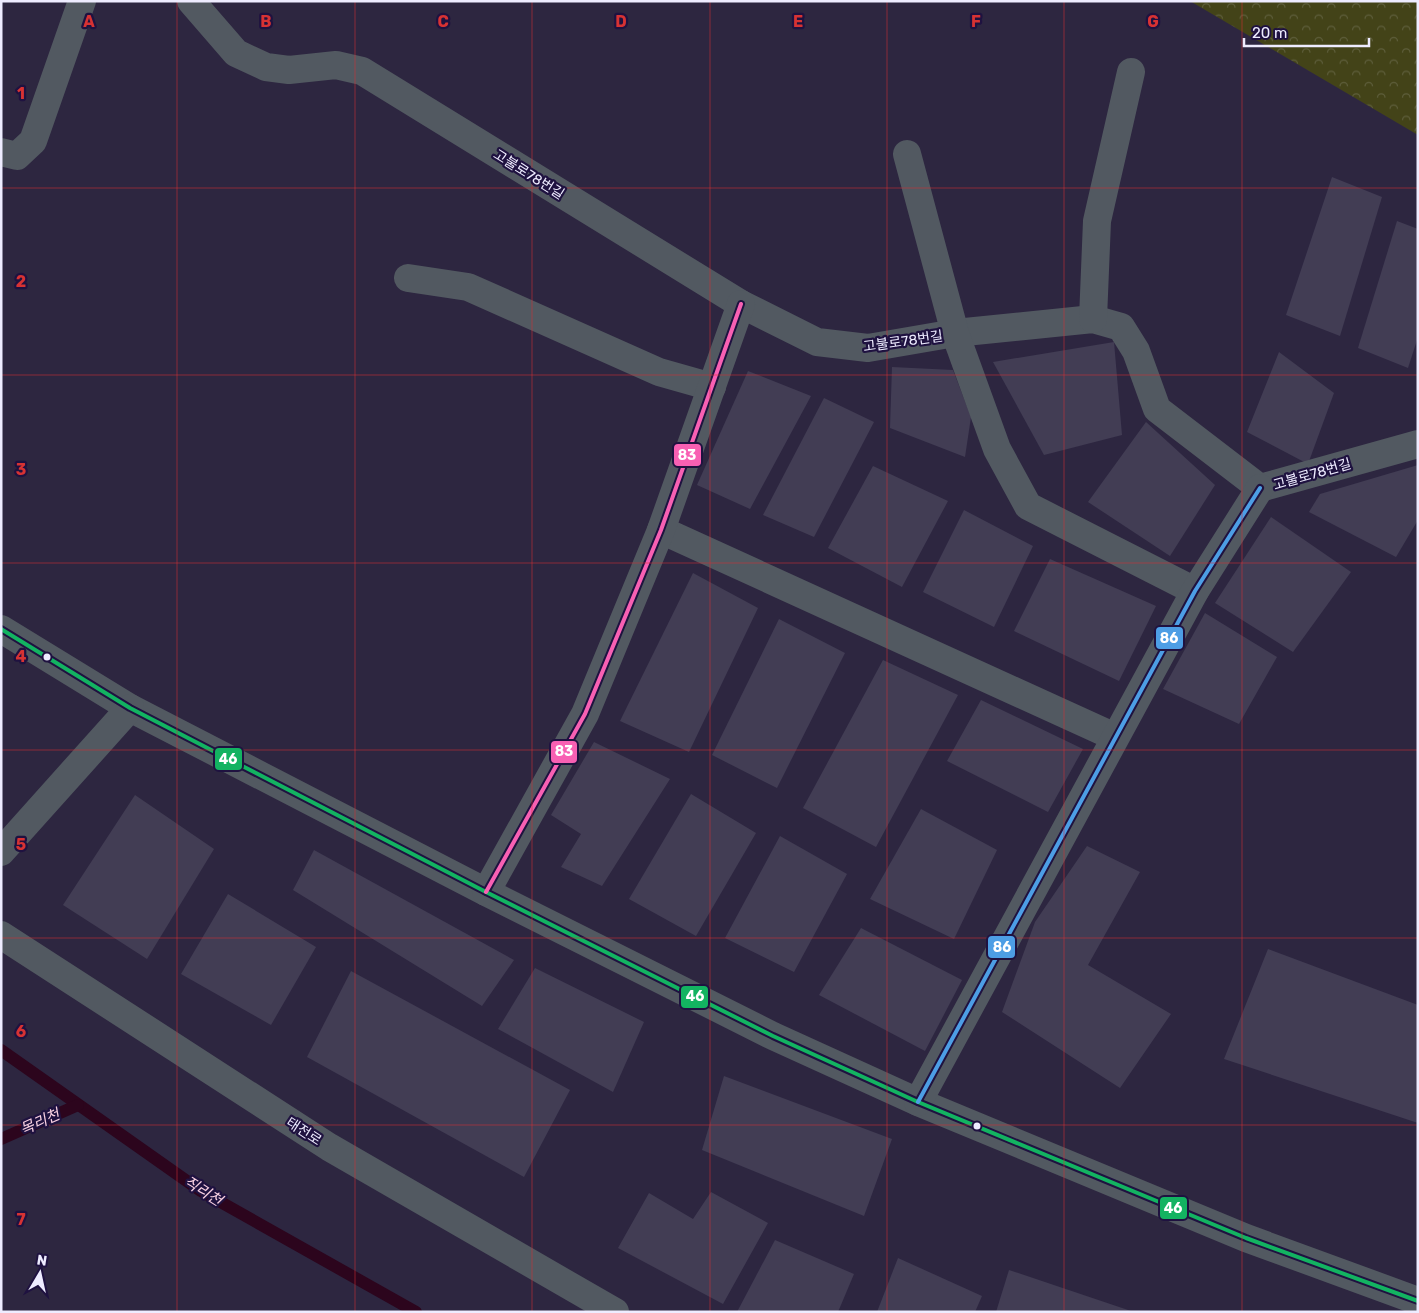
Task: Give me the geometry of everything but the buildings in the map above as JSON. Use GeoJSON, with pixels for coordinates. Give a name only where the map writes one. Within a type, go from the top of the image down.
{"type":"FeatureCollection","features":[{"type":"Feature","properties":{"kind":"street"},"geometry":{"type":"LineString","coordinates":[[1,152],[17,156],[33,141],[82,1]]}},
{"type":"Feature","properties":{"kind":"street","name":"고불로78번길"},"geometry":{"type":"LineString","coordinates":[[191,1],[236,53],[266,67],[289,70],[336,65],[362,71],[741,304],[816,342],[868,348],[955,333],[1092,319],[1121,326],[1136,351],[1157,410],[1260,488],[1418,444]]}},
{"type":"Feature","properties":{"kind":"street"},"geometry":{"type":"LineString","coordinates":[[1092,319],[1097,221],[1131,72]]}},
{"type":"Feature","properties":{"kind":"street"},"geometry":{"type":"LineString","coordinates":[[907,154],[955,333],[998,449],[1028,506],[1195,591]]}},
{"type":"Feature","properties":{"kind":"street"},"geometry":{"type":"LineString","coordinates":[[408,278],[468,287],[659,372],[712,387]]}},
{"type":"Feature","properties":{"kind":"street"},"geometry":{"type":"LineString","coordinates":[[486,892],[585,714],[661,530],[741,304]]}},
{"type":"Feature","properties":{"kind":"street"},"geometry":{"type":"LineString","coordinates":[[918,1102],[1195,591],[1260,488]]}},
{"type":"Feature","properties":{"kind":"street"},"geometry":{"type":"LineString","coordinates":[[661,530],[1115,737]]}},
{"type":"Feature","properties":{"kind":"street"},"geometry":{"type":"LineString","coordinates":[[1,628],[130,708],[486,892],[773,1036],[918,1102],[1246,1238],[1418,1301]]}},
{"type":"Feature","properties":{"kind":"street"},"geometry":{"type":"LineString","coordinates":[[1,852],[130,708]]}},
{"type":"Feature","properties":{"kind":"street","name":"태전로"},"geometry":{"type":"LineString","coordinates":[[1,935],[329,1147],[615,1312]]}},
{"type":"Feature","properties":{"kind":"green space"},"geometry":{"type":"Polygon","coordinates":[[[1190,1],[1418,1],[1418,135],[1190,1]]]}},
{"type":"Feature","properties":{"kind":"waterway","name":"직리천"},"geometry":{"type":"LineString","coordinates":[[1,1050],[201,1191],[416,1312]]}},
{"type":"Feature","properties":{"kind":"waterway","name":"목리천"},"geometry":{"type":"LineString","coordinates":[[1,1139],[78,1105]]}},
{"type":"Feature","properties":{"kind":"transit line","name":"83"},"geometry":{"type":"LineString","coordinates":[[486,892],[585,714],[661,530],[741,304]]}},
{"type":"Feature","properties":{"kind":"transit line","name":"86"},"geometry":{"type":"LineString","coordinates":[[918,1102],[1195,591],[1260,488]]}},
{"type":"Feature","properties":{"kind":"transit line","name":"46"},"geometry":{"type":"LineString","coordinates":[[1,629],[130,708],[486,892],[773,1036],[918,1102],[1246,1238],[1418,1301]]}}]}
